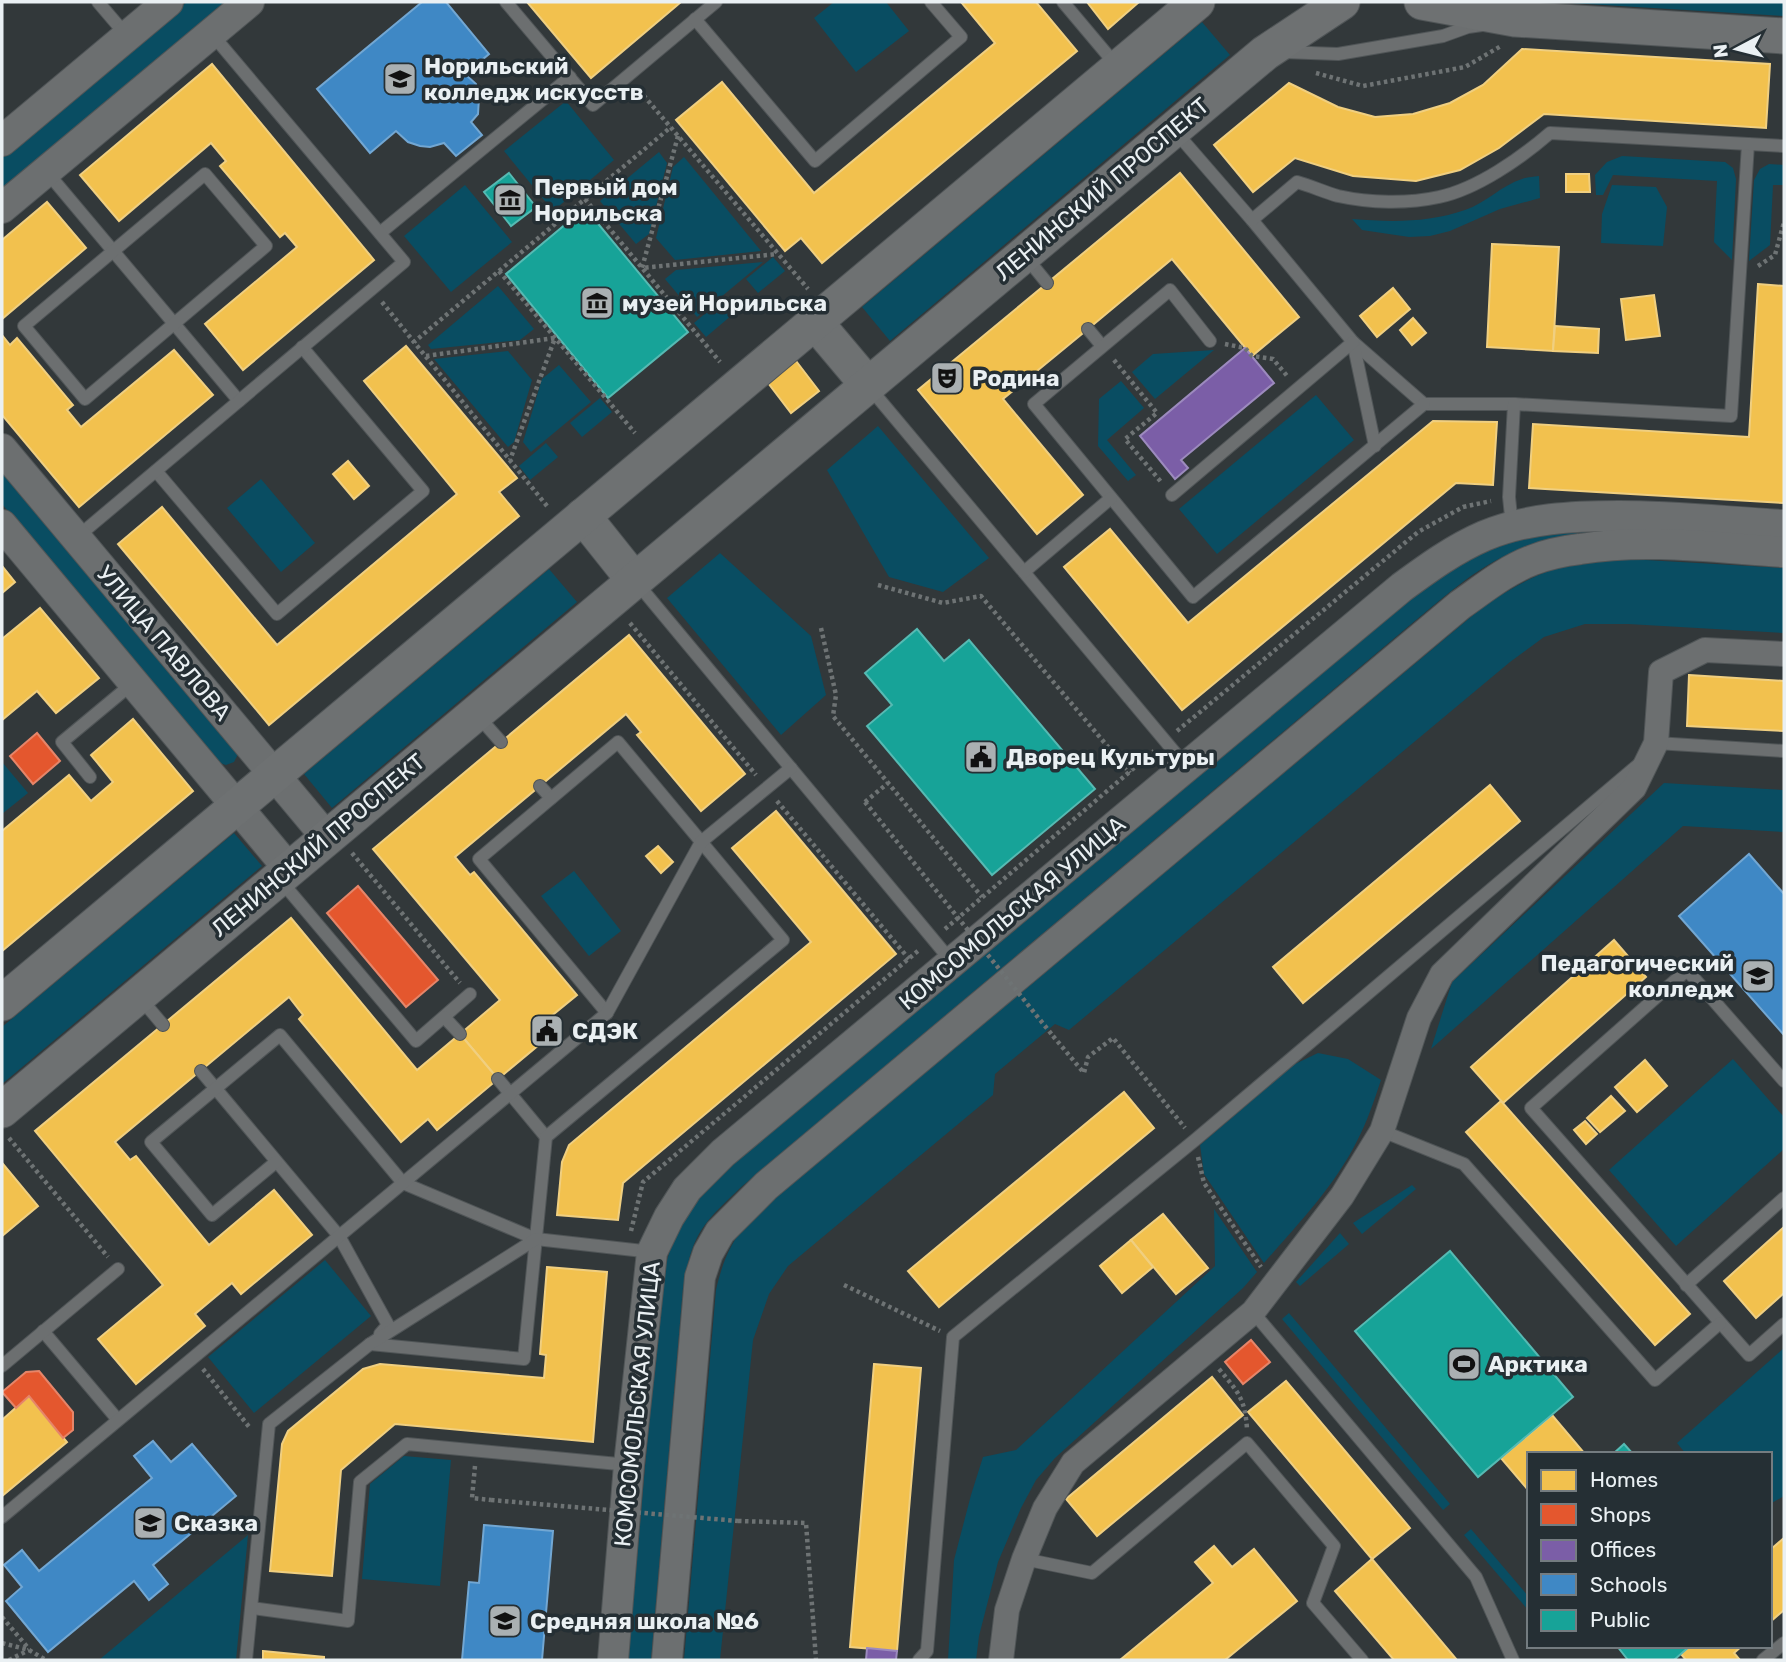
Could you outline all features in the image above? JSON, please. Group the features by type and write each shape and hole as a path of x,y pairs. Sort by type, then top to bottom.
{"main road":[{"path":"2,1003 583,516 811,306 1118,68 1197,2"},
{"name":"ЛЕНИНСКИЙ ПРОСПЕКТ","path":"5,1123 138,996 284,874 338,844 476,713 634,580 1265,53 1342,2"},
{"path":"1422,2 1514,31 1784,36"},
{"path":"811,306 868,385"},
{"path":"583,516 634,580"}],"street":[{"path":"2,141 168,2"},
{"path":"2,208 249,2"},
{"name":"УЛИЦА ПАВЛОВА","path":"2,449 275,775 338,844"},
{"name":"КОМСОМОЛЬСКАЯ УЛИЦА","path":"613,1660 629,1465 652,1252 669,1217 687,1189 723,1153 1402,587 1444,557 1512,526 1581,516 1655,516 1784,526"},
{"path":"2,525 237,806 284,874"},
{"path":"667,1660 700,1277 720,1232 766,1186 1460,605 1494,580 1532,560 1560,552 1621,544 1784,552"},
{"path":"1001,1660 1007,1609 1024,1559 1045,1508 1073,1463 1253,1312 1342,1196 1382,1131 1419,1018 1442,974 1634,789 1653,749 1661,672 1705,650 1784,654"}],"lane":[{"path":"98,2 127,36"},
{"path":"506,2 593,105 716,2"},
{"path":"695,19 815,161 961,37 931,2"},
{"path":"1063,2 1118,68"},
{"path":"1265,53 1338,54 1443,36 1468,27 1514,31"},
{"path":"76,538 404,262 211,33"},
{"path":"380,233 570,77"},
{"path":"1173,130 1353,342 1424,404"},
{"path":"1252,220 1297,182 1339,196 1392,203 1440,197 1469,186 1524,155 1550,133 1784,146"},
{"path":"1210,341 1170,290 1034,404 1193,597 1424,404 1514,404 1731,416 1748,144"},
{"path":"46,171 239,401"},
{"path":"205,174 267,246 85,399 24,326 113,251 205,174"},
{"path":"1024,254 1047,283"},
{"path":"1088,329 1102,346"},
{"path":"1172,495 1353,342"},
{"path":"1353,342 1375,446"},
{"path":"156,471 277,614 424,491 302,347"},
{"path":"868,385 1188,768"},
{"path":"1512,526 1509,497 1514,404"},
{"path":"1024,572 1111,498"},
{"path":"634,580 952,962"},
{"path":"90,777 62,742 133,683"},
{"path":"476,713 501,742"},
{"path":"370,1344 524,1359 546,1137 783,940 618,742 479,859 607,1013"},
{"path":"919,1660 927,1651 953,1338 1195,1140 1653,749 1784,751"},
{"path":"2,1517 607,1013 701,842 790,768"},
{"path":"540,786 551,798"},
{"path":"284,874 415,1041 470,994"},
{"path":"1784,1081 1687,970 1531,1108 1749,1355 1784,1324"},
{"path":"138,996 163,1025"},
{"path":"444,1017 460,1034"},
{"path":"276,1162 212,1215 151,1142 280,1035 402,1183 536,1239 652,1252"},
{"path":"201,1071 339,1237 388,1325 370,1344"},
{"path":"498,1079 546,1137"},
{"path":"1382,1131 1464,1164 1655,1380 1720,1322"},
{"path":"1686,1285 1784,1198"},
{"path":"246,1660 269,1424 370,1344 536,1239"},
{"path":"2,1366 118,1269"},
{"path":"1253,1312 1476,1577 1513,1660"},
{"path":"43,1331 118,1420"},
{"path":"1024,1559 1092,1573 1247,1443 1334,1546 1313,1602 1362,1660"},
{"path":"252,1608 348,1621 360,1482 407,1444 629,1465"},
{"path":"1763,1660 1784,1643"}],"path":[{"path":"1307,70 1363,86 1465,67 1500,46 1514,31"},
{"path":"627,76 778,254 811,306"},
{"path":"414,342 670,127"},
{"path":"642,268 678,136"},
{"path":"585,199 720,362"},
{"path":"1740,277 1776,256 1784,222"},
{"path":"642,268 778,254"},
{"path":"499,271 635,433"},
{"path":"372,289 547,506"},
{"path":"425,356 555,338"},
{"path":"510,460 555,338"},
{"path":"1245,348 1252,356 1273,359 1297,389"},
{"path":"1127,377 1157,413 1125,439 1172,495"},
{"path":"878,585 943,603 981,596 1129,773"},
{"path":"821,628 835,695 833,716 982,897"},
{"path":"888,783 865,802 1084,1073 1088,1057 1113,1038 1195,1140"},
{"path":"338,844 470,994"},
{"path":"5,1123 118,1269"},
{"path":"1204,1183 1261,1268"},
{"path":"844,1285 953,1338"},
{"path":"1205,1352 1241,1396 1247,1428"},
{"path":"193,1357 253,1432 269,1424"},
{"path":"476,1451 472,1498 738,1521 806,1523 816,1660"},
{"path":"2,1617 29,1650"},
{"path":"2,1643 29,1650 46,1660"},
{"path":"9,1660 29,1650"}],"shaded area":[{"path":"187,2 230,2 2,193 2,157"},
{"path":"834,2 886,2 909,31 856,72 814,18"},
{"path":"1555,2 1784,2 1784,16"},
{"path":"1202,22 1230,55 890,341 862,307"},
{"path":"566,101 614,160 553,211 504,151"},
{"path":"659,152 667,163 649,234 636,244 600,201"},
{"path":"1622,156 1725,162 1733,168 1736,179 1732,260 1714,242 1717,181 1613,175 1603,195 1596,195 1595,175 1607,162"},
{"path":"684,157 761,251 675,260 656,238 673,167"},
{"path":"1769,164 1784,165 1784,185 1773,185 1770,245 1749,261 1754,180 1760,169"},
{"path":"1539,176 1540,198 1500,209 1450,231 1430,236 1409,237 1362,230 1352,219 1409,220 1451,214 1473,207 1515,182"},
{"path":"465,185 512,242 451,292 404,236"},
{"path":"1612,185 1656,187 1667,207 1663,246 1601,243 1602,214"},
{"path":"773,257 785,271 758,293 746,279"},
{"path":"763,262 697,317 665,279 676,270"},
{"path":"498,286 534,329 520,340 431,349 428,345"},
{"path":"720,301 732,315 706,337 694,323"},
{"path":"1214,350 1155,399 1132,372 1153,354"},
{"path":"508,351 532,380 514,442 508,447 434,359"},
{"path":"559,365 591,402 531,452 523,442 542,379"},
{"path":"1121,381 1144,408 1107,440 1136,475 1128,481 1098,446 1099,399"},
{"path":"1316,395 1354,440 1217,554 1179,509"},
{"path":"600,398 612,412 582,437 570,423"},
{"path":"878,426 989,558 943,592 889,577 827,470"},
{"path":"546,443 558,457 530,480 519,466"},
{"path":"2,467 238,754 234,762 226,765 217,762 2,504"},
{"path":"261,479 315,543 281,572 227,508"},
{"path":"1583,531 1624,531 1528,547 1511,553 1466,580 740,1188 710,1218 695,1243 683,1288 651,1660 628,1660 661,1285 674,1238 699,1195 723,1172 1396,609 1456,568 1488,550 1530,536"},
{"path":"720,553 811,636 826,695 781,735 667,598"},
{"path":"1628,559 1784,568 1784,633 1585,624 1544,637 1510,662 1069,1030 1055,1024 995,1074 993,1095 788,1266 769,1294 753,1340 720,1660 684,1660 716,1290 728,1253 749,1220 1484,606 1521,583 1560,567 1594,560"},
{"path":"549,569 577,602 332,808 304,774"},
{"path":"2,762 28,793 2,814"},
{"path":"1664,783 1784,790 1784,832 1683,826 1431,1049 1452,982"},
{"path":"234,833 262,866 2,1084 2,1027"},
{"path":"574,871 621,931 589,956 541,896"},
{"path":"1318,1053 1348,1059 1381,1080 1361,1134 1348,1158 1314,1205 1264,1263 1204,1174 1200,1145 1293,1065"},
{"path":"1733,1059 1784,1117 1784,1149 1676,1246 1609,1170"},
{"path":"1412,1185 1416,1189 1362,1234 1353,1223"},
{"path":"1214,1209 1257,1272 1243,1288 1055,1458 1036,1480 998,1562 979,1636 976,1660 948,1660 954,1560 983,1457 1016,1450 1215,1266"},
{"path":"1340,1233 1349,1244 1300,1286 1296,1282"},
{"path":"325,1260 371,1316 254,1413 208,1357"},
{"path":"1289,1313 1450,1504 1443,1510 1282,1319"},
{"path":"1784,1348 1784,1496 1772,1503 1772,1452 1684,1452 1677,1443"},
{"path":"404,1456 451,1460 440,1586 362,1579 370,1484"},
{"path":"1471,1529 1527,1595 1527,1609 1464,1535"},
{"path":"248,1535 236,1660 99,1660 236,1545"}],"building: Homes":[{"path":"527,2 681,2 591,78"},
{"path":"961,2 1036,2 1077,51 822,263 801,238 785,251 676,120 722,82 814,193 995,43"},
{"path":"1087,2 1139,2 1108,29"},
{"path":"1522,49 1770,64 1766,128 1544,114 1499,148 1460,170 1416,181 1353,176 1295,158 1253,192 1214,145 1289,83 1338,107 1375,117 1413,114 1450,103 1483,85"},
{"path":"212,64 374,260 243,370 205,324 297,247 285,233 280,237 220,166 226,161 211,143 119,221 80,175"},
{"path":"1180,173 1299,317 1252,356 1172,259 1003,399 1083,495 1037,534 918,390"},
{"path":"1566,174 1589,174 1590,192 1566,192"},
{"path":"47,202 86,248 2,319 2,240"},
{"path":"1492,244 1559,247 1553,351 1487,347"},
{"path":"1758,284 1784,286 1784,503 1529,488 1533,424 1749,437"},
{"path":"1393,288 1410,309 1377,337 1360,316"},
{"path":"1654,295 1660,336 1626,340 1621,299"},
{"path":"1413,318 1426,333 1412,345 1400,330"},
{"path":"1555,326 1599,329 1598,353 1553,351"},
{"path":"2,335 10,345 17,338 73,405 67,410 81,427 174,350 213,395 79,507 2,415"},
{"path":"406,346 517,478 499,492 519,516 269,725 118,544 162,507 277,645 457,494 364,381"},
{"path":"793,357 819,391 791,413 765,379"},
{"path":"1433,421 1497,422 1493,485 1456,483 1182,710 1064,567 1110,529 1188,623"},
{"path":"348,461 369,486 354,499 333,474"},
{"path":"2,566 15,582 2,593"},
{"path":"40,608 99,678 56,713 37,691 2,720 2,639"},
{"path":"629,635 745,774 701,811 637,735 641,732 626,714 455,857 470,875 474,872 577,995 549,1018 558,1029 498,1079 460,1034 500,1000 373,849"},
{"path":"1689,675 1784,681 1784,731 1687,726"},
{"path":"133,719 193,791 2,951 2,831 69,775 91,801 113,782 91,755"},
{"path":"1490,785 1520,821 1303,1003 1273,967"},
{"path":"776,811 896,954 623,1183 618,1220 557,1215 562,1162 569,1145 811,942 732,848"},
{"path":"658,846 673,862 661,873 646,856"},
{"path":"291,918 417,1070 460,1034 498,1079 437,1130 428,1119 401,1142 299,1019 303,1015 289,997 115,1142 130,1160 136,1156 209,1245 274,1190 312,1235 241,1294 232,1283 195,1314 205,1326 136,1384 98,1339 163,1285 35,1131"},
{"path":"1614,940 1646,977 1503,1103 1471,1067"},
{"path":"1645,1060 1667,1086 1637,1112 1615,1087"},
{"path":"1124,1092 1154,1128 939,1307 908,1271"},
{"path":"1611,1096 1625,1111 1600,1132 1587,1118"},
{"path":"1501,1101 1690,1314 1655,1345 1466,1132"},
{"path":"1585,1121 1597,1134 1586,1144 1574,1130"},
{"path":"2,1165 38,1206 2,1236"},
{"path":"1163,1214 1208,1268 1176,1294 1131,1240"},
{"path":"1784,1227 1784,1293 1756,1318 1724,1281"},
{"path":"1131,1240 1153,1267 1122,1293 1100,1266"},
{"path":"547,1267 607,1272 593,1442 395,1424 341,1470 332,1576 270,1571 282,1444 288,1431 363,1369 380,1364 544,1378 546,1355 540,1354"},
{"path":"874,1364 921,1368 897,1651 850,1647"},
{"path":"1212,1377 1243,1415 1097,1536 1066,1499"},
{"path":"1286,1381 1410,1528 1372,1559 1248,1412"},
{"path":"29,1396 67,1442 2,1496 2,1420"},
{"path":"1552,1415 1583,1452 1527,1452 1527,1489 1501,1458"},
{"path":"1784,1538 1784,1610 1772,1620 1772,1548"},
{"path":"1214,1546 1232,1567 1254,1549 1297,1601 1225,1660 1120,1660 1213,1583 1195,1562"},
{"path":"1372,1559 1457,1660 1394,1660 1335,1591"},
{"path":"1688,1648 1740,1648 1734,1653 1740,1660 1686,1660 1681,1654"},
{"path":"263,1651 324,1657 324,1660 263,1660"}],"building: Shops":[{"path":"37,733 60,761 33,784 10,756"},
{"path":"358,886 438,980 406,1007 327,913"},
{"path":"1251,1340 1270,1362 1243,1384 1225,1362"},
{"path":"39,1371 73,1412 73,1430 63,1438 29,1396 16,1408 2,1392 26,1372"}],"building: Offices":[{"path":"1245,348 1274,383 1181,460 1188,468 1175,479 1140,436"},
{"path":"867,1648 897,1651 896,1660 866,1660"}],"building: Schools":[{"name":"Норильский колледж искусств","path":"422,2 446,2 489,54 465,74 476,84 478,114 471,122 482,135 456,156 444,143 430,147 420,146 408,142 396,131 370,153 317,89"},
{"name":"Педагогический колледж","path":"1749,854 1784,894 1784,1035 1679,916"},
{"name":"Сказка","path":"153,1441 171,1462 192,1444 236,1496 153,1565 168,1584 149,1600 134,1581 48,1652 6,1601 22,1587 4,1565 22,1550 39,1571 152,1478 134,1456"},
{"name":"Средняя школа №6","path":"484,1525 553,1531 542,1660 462,1660 469,1582 479,1583"}],"building: Public":[{"name":"Первый дом Норильска","path":"509,173 536,207 511,226 484,192"},
{"name":"музей Норильска","path":"585,208 688,332 608,398 506,274"},
{"name":"Дворец Культуры","path":"917,629 944,661 969,640 1095,789 992,875 867,726 892,705 865,673"},
{"name":"Арктика","path":"1450,1251 1573,1397 1478,1477 1355,1331"},
{"path":"1624,1444 1631,1452 1615,1452"},
{"path":"1619,1648 1688,1648 1674,1660 1628,1660"}],"place":[{"name":"Норильский колледж искусств","path":"400,79"},
{"name":"Первый дом Норильска","path":"510,200"},
{"name":"музей Норильска","path":"597,303"},
{"name":"Родина","path":"947,378"},
{"name":"Дворец Культуры","path":"981,757"},
{"name":"Педагогический колледж","path":"1758,976"},
{"name":"СДЭК","path":"547,1031"},
{"name":"Арктика","path":"1464,1364"},
{"name":"Сказка","path":"150,1523"},
{"name":"Средняя школа №6","path":"505,1621"}]}
